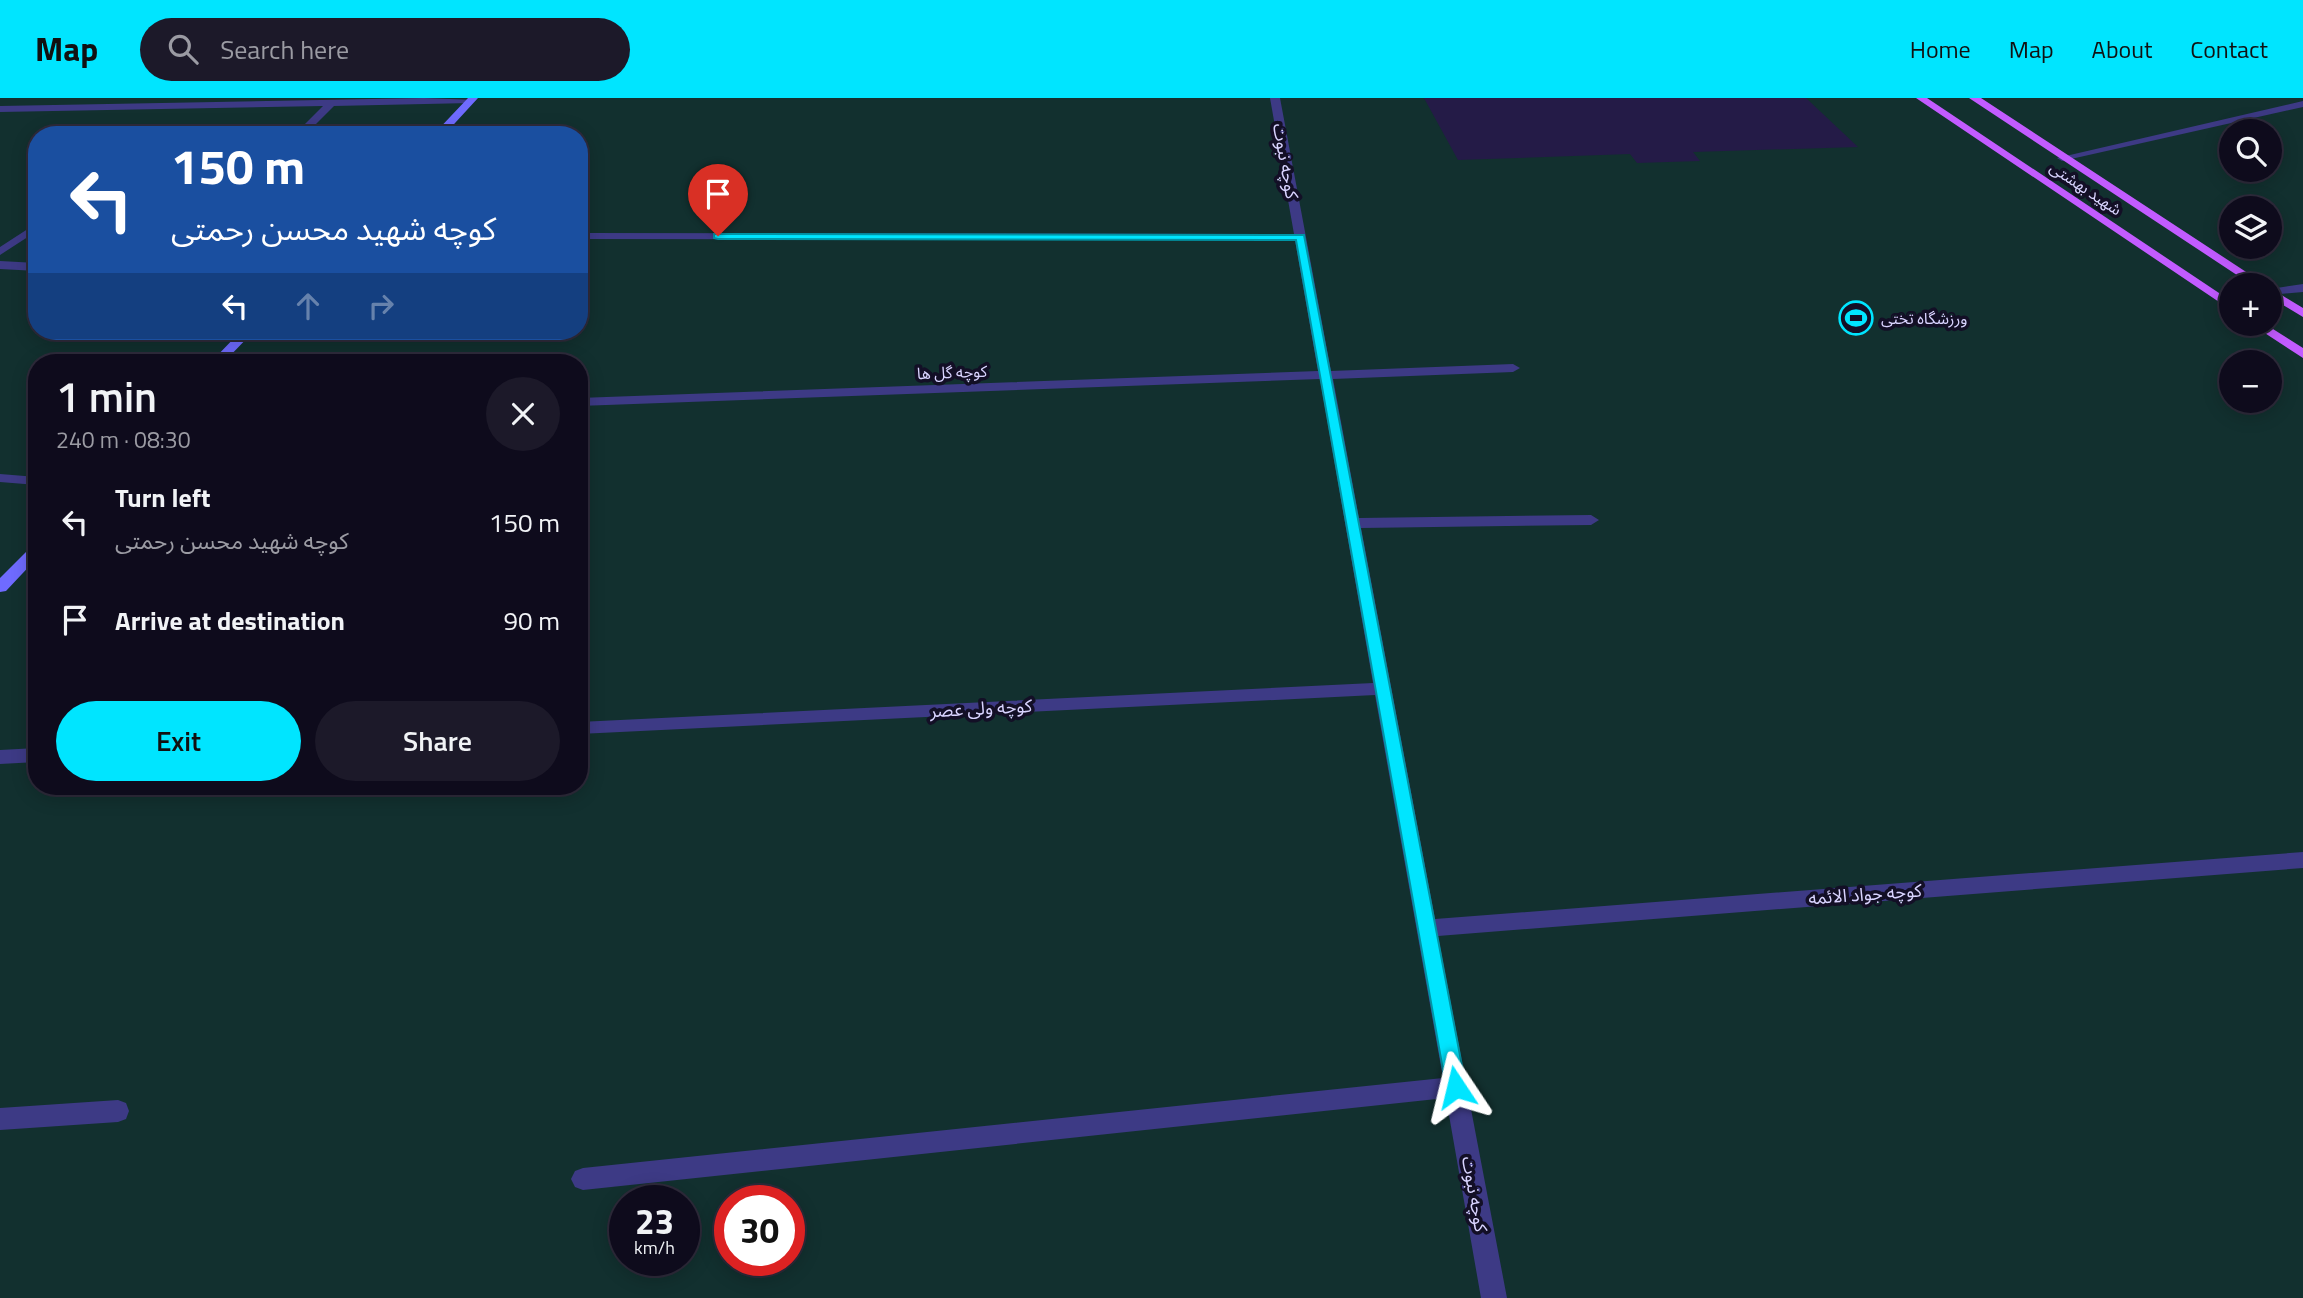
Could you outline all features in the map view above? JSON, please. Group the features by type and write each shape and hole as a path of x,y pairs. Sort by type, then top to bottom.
{"main road":[{"name":"شهید بهشتی","path":"1921,98 2219,298"},
{"name":"شهید بهشتی","path":"1974,98 2241,273"},
{"name":"شهید بهشتی","path":"2282,300 2303,313"},
{"path":"2275,336 2303,354"}],"street":[{"path":"178,105 189,98"},
{"name":"کوچه نبوت","path":"1275,98 1494,1298"},
{"path":"0,109 472,99"},
{"path":"446,126 472,99"},
{"path":"308,126 331,103"},
{"path":"2062,158 2303,104"},
{"path":"0,252 28,232"},
{"path":"588,236 1300,237"},
{"path":"0,265 28,267"},
{"path":"2282,289 2303,288"},
{"path":"226,354 239,340"},
{"name":"کوچه گل ها","path":"588,402 1513,369"},
{"path":"0,478 28,480"},
{"path":"1353,523 1591,520"},
{"path":"0,587 28,558"},
{"name":"کوچه ولی عصر","path":"588,728 1382,689"},
{"path":"0,757 28,755"},
{"name":"کوچه جواد الائمه","path":"1427,928 2303,860"},
{"path":"583,1179 1456,1087"},
{"path":"0,1119 118,1111"}],"green space":[{"path":"0,98 2303,98 2303,1298 0,1298"}],"building":[{"path":"1424,98 1806,98 1858,147 1693,152 1700,161 1637,163 1630,154 1458,160"}],"place":[{"name":"ورزشگاه تختی","path":"1856,318"}],"route":[{"path":"718,236 1300,237 1456,1087"}]}
